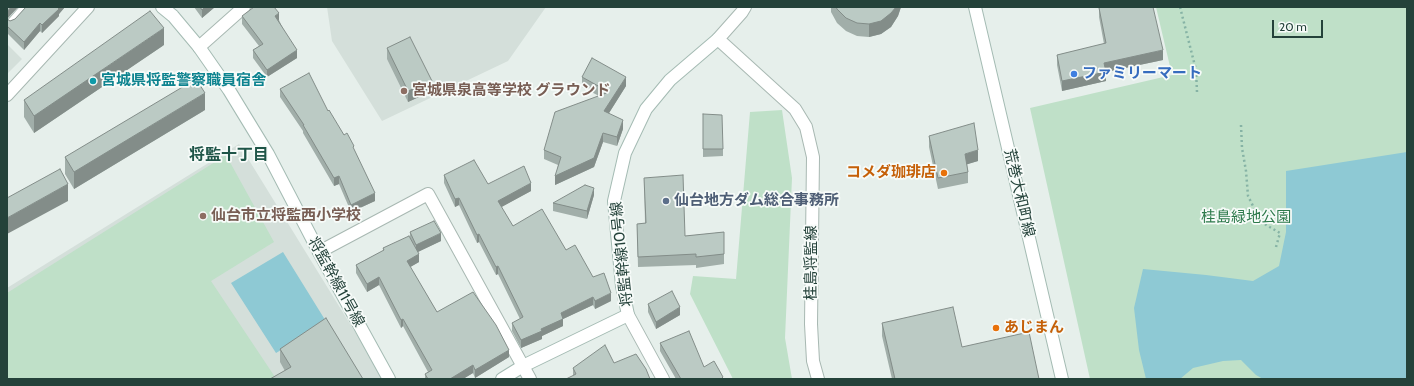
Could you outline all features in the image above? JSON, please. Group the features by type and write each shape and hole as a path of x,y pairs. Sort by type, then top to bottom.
{"street":[{"path":"7,95 88,7"},
{"name":"将監幹線11号線","path":"162,7 173,16 199,47 268,154 319,252 389,379"},
{"path":"199,47 244,7"},
{"name":"将監幹線10号線","path":"502,379 523,366 628,315 622,286 614,201 625,153 646,109 670,80 718,39 745,7"},
{"name":"荒巻大和町線","path":"976,7 1062,379"},
{"name":"桂島将監線","path":"718,39 796,109 806,128 813,157 811,324 813,361 818,379"},
{"path":"319,252 428,194 530,379"},
{"path":"628,315 663,379"}],"lane":[{"path":"11,23 25,7"}],"path":[{"path":"1180,7 1196,70 1197,92"},
{"path":"1241,126 1248,196 1261,222 1280,233 1276,247"}],"shaded area":[{"name":"宮城県泉高等学校 グラウンド","path":"327,7 546,7 508,61 382,121 332,41"},
{"path":"7,44 22,59 7,74"},
{"name":"仙台市立将監西小学校","path":"239,144 384,379 7,379 7,288"}],"green space":[{"name":"桂島緑地公園","path":"1156,7 1407,7 1407,379 1090,379 1030,108 1172,75"},
{"path":"782,110 792,178 785,338 792,379 733,379 690,294 693,276 736,279 750,112"},
{"name":"仙台市立将監西小学校","path":"226,155 274,242 211,281 275,377 272,379 7,379 7,293"}],"water":[{"path":"1407,152 1407,379 1263,379 1256,375 1241,360 1223,361 1193,368 1180,379 1146,379 1139,350 1134,308 1143,269 1253,281 1279,266 1286,232 1286,171"},
{"path":"283,252 327,323 276,353 231,283"}],"building":[{"path":"26,7 57,7 59,9 42,25 40,23 24,42 7,26 7,19 10,21 15,19"},
{"path":"254,7 274,7 279,13 275,16 297,50 267,70 253,50 263,44 242,16"},
{"path":"836,7 896,7 881,21 869,24 857,23 846,18"},
{"path":"1153,7 1163,50 1104,63 1106,72 1062,81 1057,55 1106,43 1099,8"},
{"path":"150,11 164,28 34,116 24,100"},
{"path":"410,37 432,81 408,91 387,48"},
{"path":"592,58 626,77 604,111 623,120 617,137 603,133 594,158 555,176 561,157 544,150 555,112 609,92 582,77"},
{"path":"309,73 328,111 329,110 344,135 347,133 375,193 351,205 339,176 334,178 304,125 280,89"},
{"path":"196,79 205,93 74,172 65,157"},
{"path":"703,114 722,115 723,149 703,149"},
{"path":"974,123 978,150 965,154 968,172 938,178 929,136"},
{"path":"474,160 488,184 524,166 531,183 498,201 513,226 542,209 566,250 575,245 593,277 604,273 611,293 595,301 593,297 561,313 563,319 541,329 542,331 521,340 512,323 523,317 498,266 496,267 479,234 477,235 459,198 455,199 444,175"},
{"path":"60,169 68,184 7,218 7,198"},
{"path":"683,175 685,236 724,232 724,254 696,257 696,254 638,257 637,224 646,223 644,178"},
{"path":"585,185 594,188 587,211 553,203"},
{"path":"434,221 441,233 416,245 410,232"},
{"path":"409,236 419,254 407,261 437,312 473,292 496,325 509,350 475,370 473,365 450,379 428,379 425,374 432,370 403,319 401,320 379,277 367,284 356,265 384,250 383,248"},
{"path":"672,291 680,307 656,322 648,304"},
{"path":"953,307 962,347 1029,332 1039,379 895,379 882,323"},
{"path":"326,318 363,379 270,379 291,367 280,349"},
{"path":"689,331 704,367 714,361 723,377 721,379 681,379 660,343"},
{"path":"605,345 614,363 636,354 646,369 650,379 566,379 576,374 573,368"}],"place":[{"name":"ファミリーマート","path":"1074,74"},
{"name":"宮城県将監警察職員宿舎","path":"93,81"},
{"name":"宮城県泉高等学校 グラウンド","path":"404,91"},
{"name":"コメダ珈琲店","path":"944,173"},
{"name":"仙台地方ダム総合事務所","path":"666,201"},
{"name":"仙台市立将監西小学校","path":"203,216"},
{"name":"あじまん","path":"996,328"}],"district":[{"name":"将監十丁目","path":"229,155"}]}
